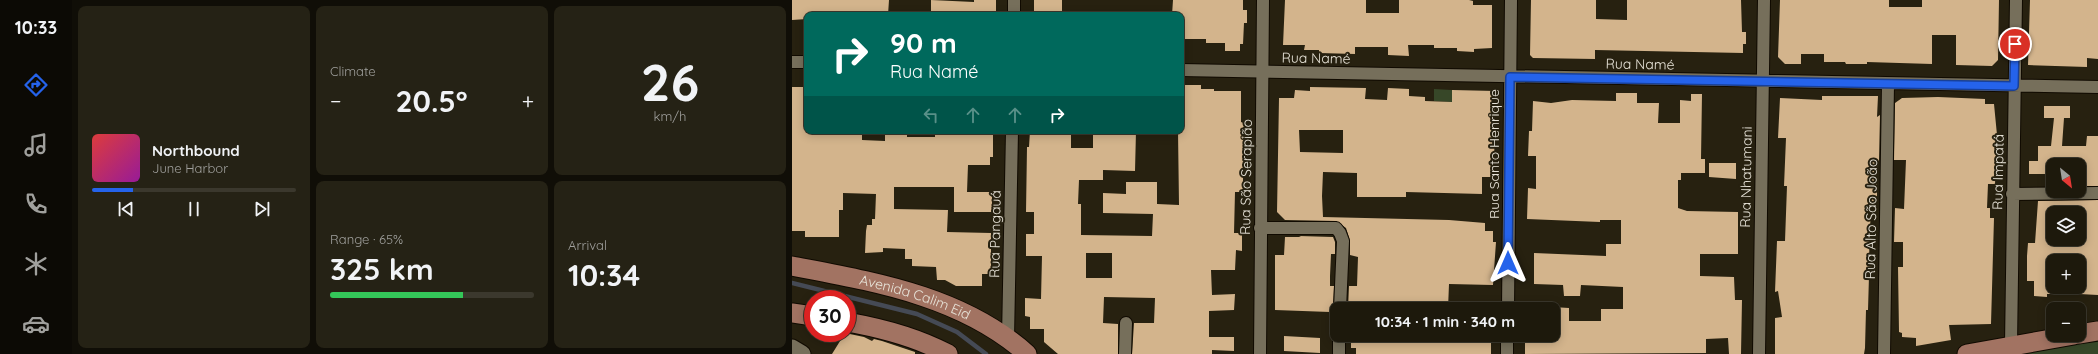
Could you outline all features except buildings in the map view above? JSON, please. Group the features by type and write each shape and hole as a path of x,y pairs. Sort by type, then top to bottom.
{"main road":[{"name":"Avenida Calim Eid","path":"792,266 889,286 928,297 967,315 1008,338 1027,354"},
{"path":"792,313 804,315"},
{"path":"856,324 909,338 948,354"},
{"path":"2086,333 2098,331"},
{"path":"1967,354 2046,339"}],"street":[{"path":"1014,0 1014,12"},
{"name":"Rua São Serapião","path":"1260,354 1263,0"},
{"name":"Rua Santo Henrique","path":"1508,302 1512,0"},
{"name":"Rua Nhatumani","path":"1759,354 1764,0"},
{"name":"Rua Impatá","path":"2011,345 2016,0"},
{"path":"792,62 804,62"},
{"name":"Rua Namé","path":"1184,70 1763,82 2098,87"},
{"name":"Rua Alto São João","path":"1884,354 1888,84"},
{"name":"Rua Pangauá","path":"1008,338 1012,134"},
{"path":"2012,194 2098,193"},
{"path":"1260,228 1336,228 1343,241 1340,302"},
{"path":"1125,354 1126,323"},
{"path":"1339,342 1339,354"},
{"path":"1507,342 1507,354"},
{"path":"792,348 802,354"}],"green space":[{"path":"1434,89 1452,90 1452,102 1434,101"},
{"path":"2098,337 2098,354 2008,354 2072,342 2086,342 2086,339"}],"waterway":[{"path":"792,283 917,314 957,332 986,354"}],"route":[{"path":"1508,263 1510,77 2014,86 2015,44"}]}
